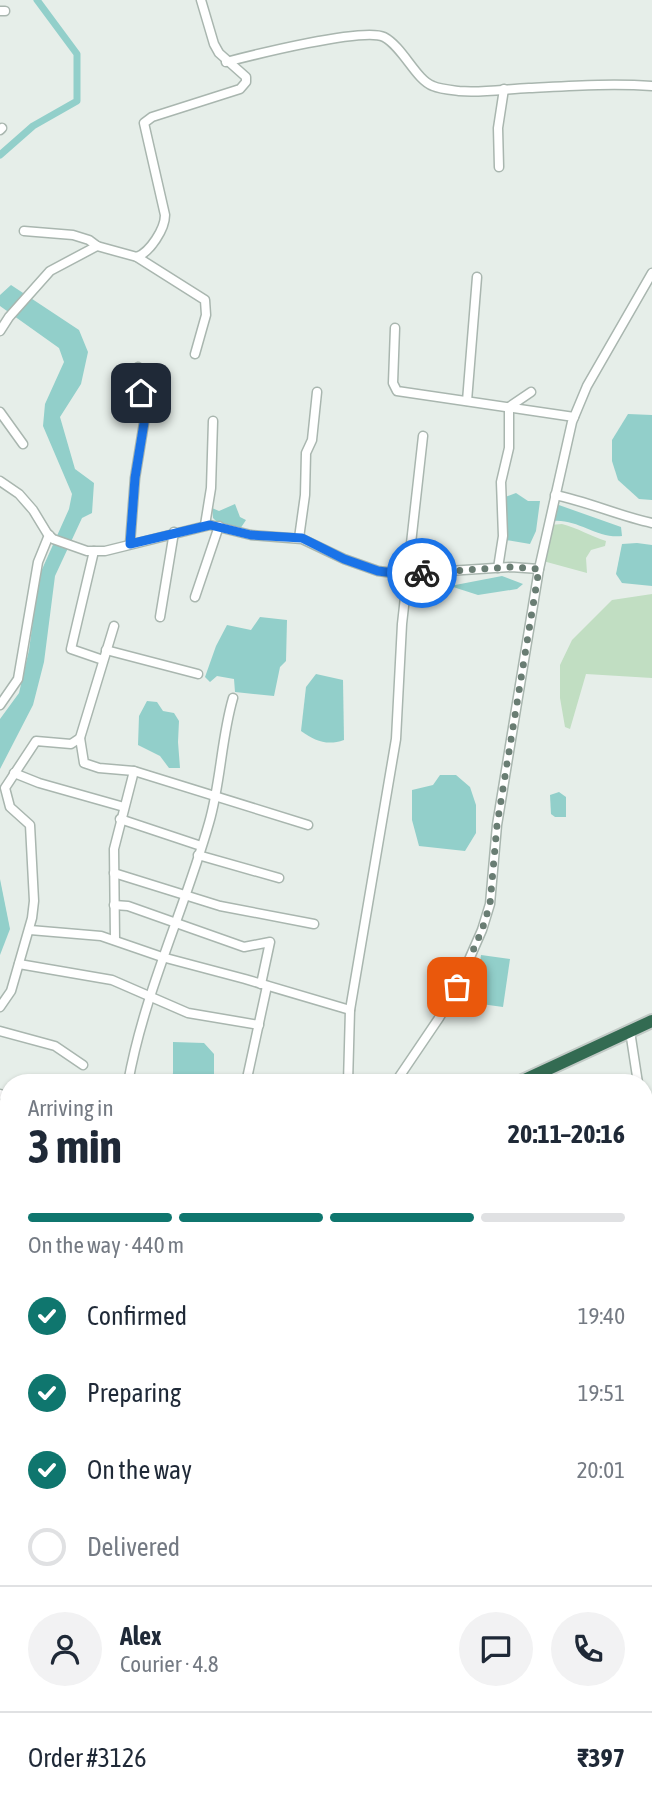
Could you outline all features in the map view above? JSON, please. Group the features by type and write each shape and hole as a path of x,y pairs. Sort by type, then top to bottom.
{"highway":[{"path":"537,1074 652,1021"}],"street":[{"path":"137,257 148,250 165,221 144,123 152,117 245,86 246,77 226,62 214,44 201,0"},
{"path":"226,62 295,45 373,34 387,39 430,86 459,91 652,86"},
{"path":"499,167 498,128 504,89"},
{"path":"24,231 73,235 89,240 97,246 137,257 205,300 206,315 195,354"},
{"path":"0,331 38,282 50,271 97,246"},
{"path":"401,1074 457,987 482,930 490,904 497,825 539,569 574,417 587,386 652,273"},
{"path":"467,401 477,277"},
{"path":"395,328 393,383 397,391 574,417"},
{"path":"130,544 135,478 144,423 138,368"},
{"path":"509,407 531,392"},
{"path":"299,538 306,453 312,440 317,393"},
{"path":"498,568 503,537 501,482 509,448 509,407"},
{"path":"0,412 23,444"},
{"path":"205,525 211,488 213,421"},
{"path":"348,1074 350,1010 396,739 402,624 423,436"},
{"path":"0,481 19,494 51,537 91,551 105,551 205,525 251,535 299,538 378,571 408,574 498,568 539,569"},
{"path":"555,495 590,502 617,514 652,523"},
{"path":"195,597 219,526"},
{"path":"160,617 174,532"},
{"path":"0,705 18,679 38,562 51,537"},
{"path":"91,551 71,649 103,660"},
{"path":"114,626 80,738 84,763 99,768 134,771 308,825"},
{"path":"106,650 198,674"},
{"path":"130,1074 162,957 185,896 216,797 224,730 233,698"},
{"path":"0,1007 12,991 30,930 34,901 29,822 8,804 5,788 36,741 71,744 80,738"},
{"path":"115,940 114,849 134,771"},
{"path":"14,773 39,783 124,807"},
{"path":"120,819 201,846"},
{"path":"198,855 279,878"},
{"path":"114,873 233,909 314,924"},
{"path":"114,905 128,906 244,947 270,942 259,1025 248,1074"},
{"path":"30,930 101,936 162,957 350,1010"},
{"path":"19,964 112,979 188,1013 259,1025"},
{"path":"0,1031 55,1046 83,1065"},
{"path":"630,1031 637,1074"}],"green space":[{"path":"562,524 606,541 605,546 591,550 586,558 587,573 543,561 550,525"},
{"path":"652,594 652,678 586,674 570,729 565,727 560,698 560,665 572,640 612,600"}],"water":[{"path":"11,285 79,330 88,352 81,384 60,417 75,469 94,483 92,513 82,518 55,576 44,662 33,705 0,769 0,719 19,693 29,650 39,576 69,509 72,494 43,426 45,404 64,362 59,348 0,306 0,295"},
{"path":"628,414 652,415 652,500 639,499 618,480 612,461 612,440"},
{"path":"516,493 528,501 540,501 536,531 530,544 506,540 505,497"},
{"path":"235,504 240,517 246,520 240,529 217,522 213,518 212,508 219,511"},
{"path":"556,504 621,527 622,536 604,534 570,522 552,521"},
{"path":"622,544 652,545 652,586 622,583 616,574"},
{"path":"502,576 523,584 517,589 478,595 450,586"},
{"path":"260,617 287,620 286,661 280,667 274,696 235,692 234,679 217,676 210,682 205,677 227,625 251,630"},
{"path":"316,674 343,680 344,740 321,742 301,731 306,687"},
{"path":"147,701 157,702 163,711 174,713 179,721 180,768 169,768 160,756 138,745 139,716"},
{"path":"440,775 456,775 470,787 476,805 476,833 465,851 419,846 412,820 412,790 433,785"},
{"path":"559,792 566,797 566,817 555,817 551,814 550,795"},
{"path":"0,879 10,929 0,955"},
{"path":"481,955 510,959 503,1007 474,1003"},
{"path":"173,1042 204,1043 214,1054 214,1074 173,1073"}],"waterway":[{"path":"0,155 33,126 77,101 77,54 37,0"}],"way so far":[{"path":"422,573 511,567 539,569 497,825 490,904 482,930 457,987"}],"route":[{"path":"141,393 144,423 135,478 130,544 196,526 210,525 251,535 302,538 344,559 378,571 422,573"}]}
